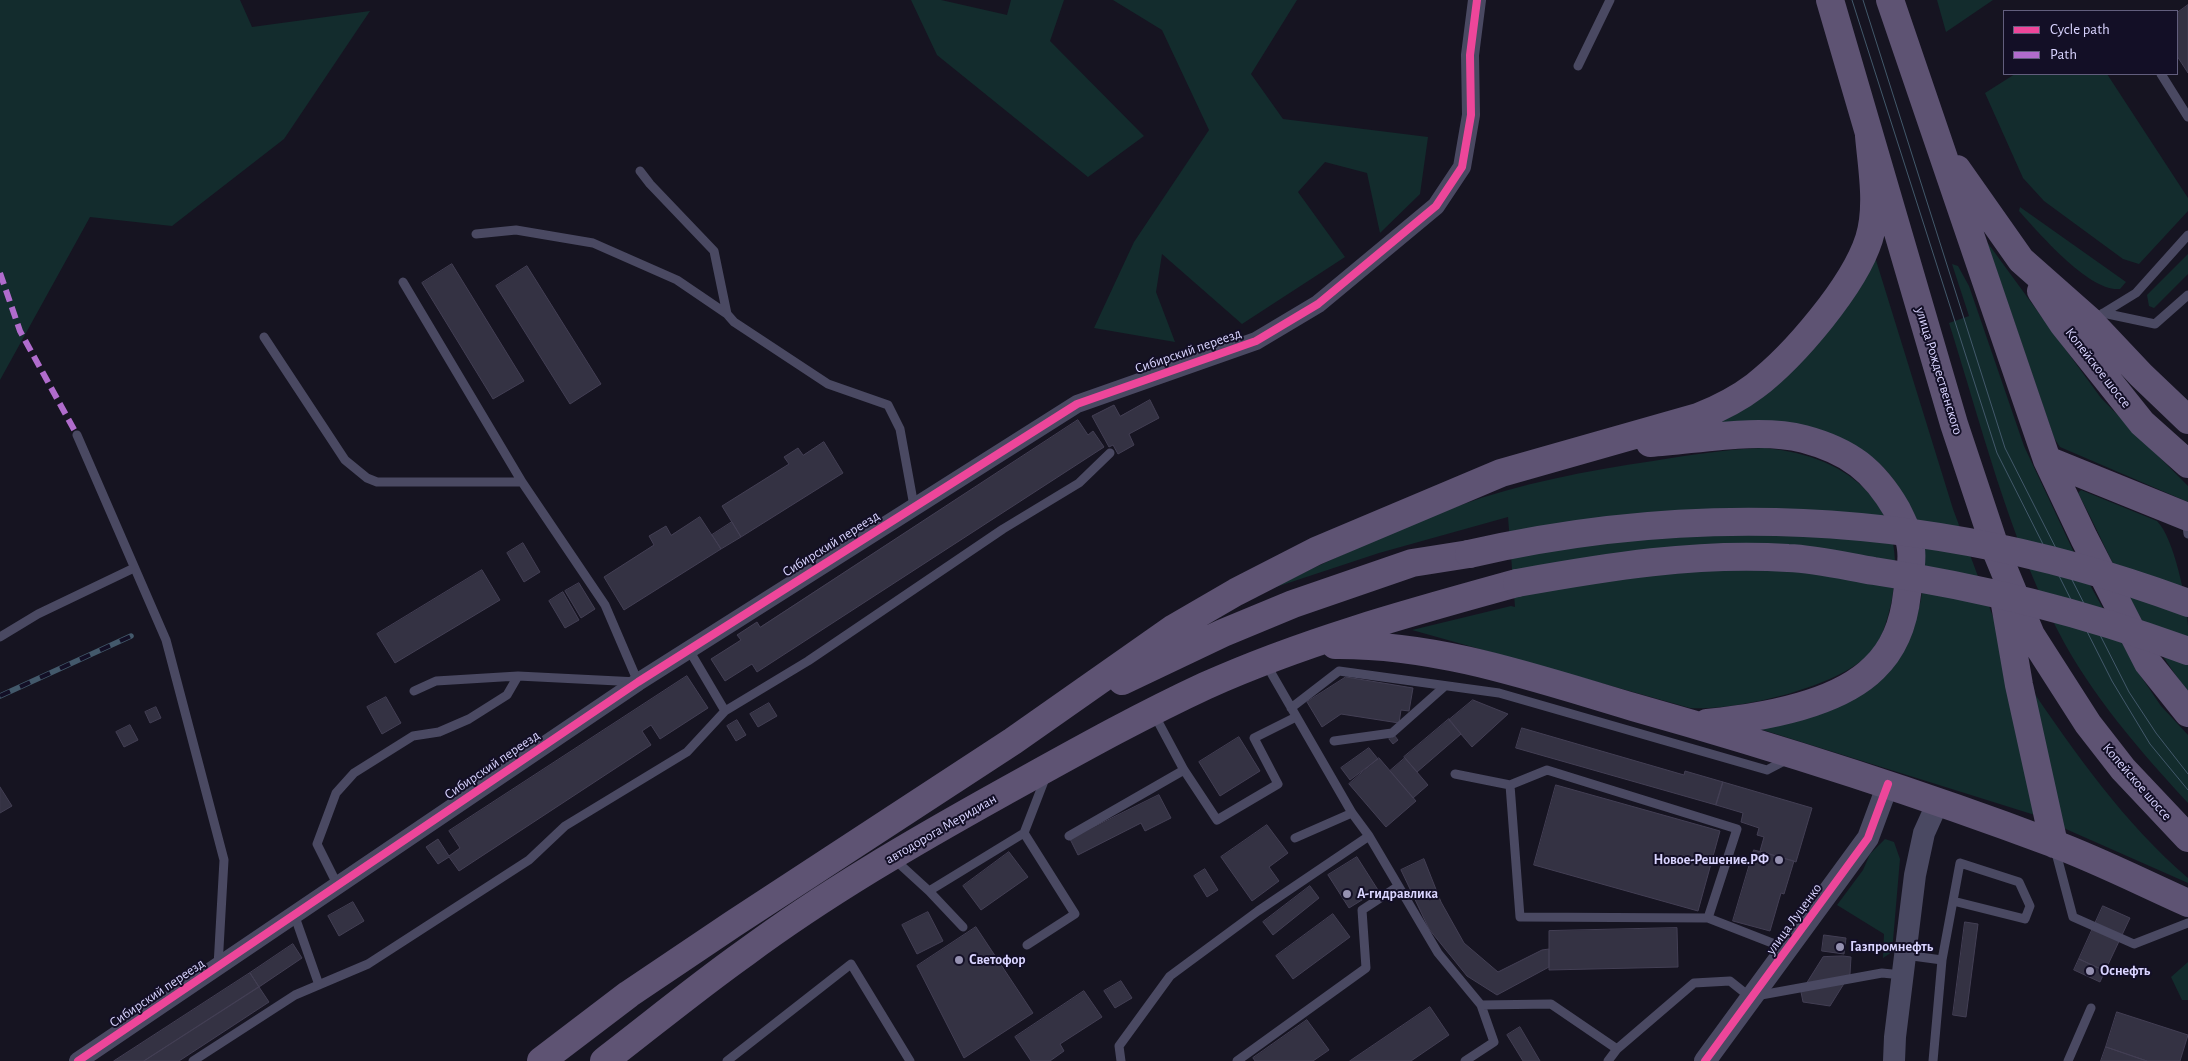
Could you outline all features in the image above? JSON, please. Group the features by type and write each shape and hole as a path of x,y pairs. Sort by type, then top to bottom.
{"main road":[{"name":"улица Рождественского","path":"1830,0 1954,424 1996,553 2030,635 2088,724"},
{"path":"1890,0 2047,460 2084,538 2148,663 2188,713"},
{"path":"541,1061 629,994 1013,741 1174,628 1293,562 1460,489 1501,473 1675,425 1717,409 1756,385 1805,336 1840,292 1869,238 1875,194 1870,136"},
{"name":"Копейское шоссе","path":"1937,141 2021,260 2063,324 2142,423 2188,464"},
{"name":"Копейское шоссе","path":"2021,260 2096,317 2141,375 2188,420"},
{"path":"1597,446 1692,441 1769,434 1803,439 1846,455 1868,470 1883,488 1904,523 1911,549 1906,608 1890,650 1873,669 1854,684 1813,701 1774,712 1696,724"},
{"path":"2047,460 2187,522"},
{"path":"1013,741 1133,675 1223,633 1293,604 1412,563 1469,554 1524,542 1628,527 1698,522 1806,522 1914,532 2021,553 2143,586 2188,603"},
{"path":"1996,553 2019,685 2054,844"},
{"name":"автодорога Меридиан","path":"604,1061 746,952 892,857 1050,766 1206,686 1265,662 1306,646 1405,614 1517,583 1640,563 1721,558 1788,558 1992,592 2077,613 2188,650"},
{"path":"1306,646 1375,645 1410,648 1503,682 1696,724 1888,784 2054,844 2188,903"},
{"name":"Копейское шоссе","path":"2088,724 2123,769 2188,838"}],"street":[{"name":"Сибирский переезд","path":"78,1061 638,682 1077,404 1256,341 1318,304 1436,206 1462,167 1471,115 1470,55 1477,0"},
{"name":"улица Луценко","path":"1705,1061 1750,997 1788,950 1868,838 1888,784"},
{"path":"1894,1061 1903,965 1915,875 1924,833 1938,802"}],"lane":[{"path":"1578,66 1610,0"},
{"path":"2162,75 2188,117"},
{"path":"640,172 714,251 727,314"},
{"path":"476,234 516,230 593,243 678,280 727,314 734,322 828,384 888,405 900,429 914,506"},
{"path":"2096,317 2136,293 2188,235"},
{"path":"403,282 522,482 605,605 638,682 518,676 436,681 414,691"},
{"path":"2096,317 2155,324 2188,295"},
{"path":"264,337 345,460 368,478 377,482 522,482"},
{"path":"77,436 166,640 224,860 218,966"},
{"path":"194,1061 295,995 368,964 529,860 564,826 687,752 726,712 808,661 1004,528 1079,483 1110,453"},
{"path":"0,637 38,614 134,568"},
{"path":"688,650 708,679 726,712"},
{"path":"1265,662 1352,813 1369,836 1397,887 1438,953 1481,1005 1494,1042 1464,1061"},
{"path":"1290,708 1339,671 1445,686 1503,682 1767,770 1797,754"},
{"path":"337,884 317,844 336,793 341,786 354,773 414,736 439,732 476,714 507,695 518,676"},
{"path":"1334,741 1392,733 1445,686"},
{"path":"1154,712 1184,770 1217,820 1278,784 1254,738 1296,717"},
{"path":"929,891 1024,833 1050,766"},
{"path":"1069,836 1184,770"},
{"path":"1455,774 1510,785 1547,770 1737,829 1708,918"},
{"path":"1510,785 1520,917 1708,918 1788,950"},
{"path":"1296,838 1352,813"},
{"path":"1024,833 1075,914 1027,945"},
{"path":"1121,1061 1120,1046 1170,976 1258,911 1369,836"},
{"path":"2054,844 2073,917 2134,944 2188,922"},
{"path":"892,857 929,891 963,928"},
{"path":"1933,1061 1942,960 1960,863 2018,882 2030,906 2025,919 1953,902"},
{"path":"1238,1061 1366,968 1362,910 1397,887"},
{"path":"294,914 319,985"},
{"path":"1608,1061 1617,1049 1694,983 1730,981 1750,997 1882,973 1903,965 1942,960"},
{"path":"727,1061 851,964 910,1061"},
{"path":"1481,1005 1551,1004 1617,1049"},
{"path":"2068,1061 2091,1008"}],"green space":[{"path":"0,0 240,0 252,27 370,11 284,139 172,226 90,217 0,380"},
{"path":"911,0 941,0 1007,15 1011,0 1064,0 1050,41 1144,136 1088,177 937,55"},
{"path":"1113,0 1297,0 1251,74 1283,119 1428,137 1420,194 1380,233 1367,173 1325,162 1298,192 1345,257 1242,324 1162,254 1156,292 1175,342 1094,328 1134,242 1209,130 1162,30"},
{"path":"1937,0 1993,0 1946,32"},
{"path":"2013,75 2108,75 2188,198 2188,211 2139,264 2123,259 2044,201 2023,178 1985,93"},
{"path":"2020,207 2126,282 2120,289 2108,287 2094,281 2065,259 2039,233 2019,211"},
{"path":"1987,242 2101,398 2188,486 2188,502 2060,447 2054,438"},
{"path":"2188,254 2188,274 2154,308 2149,306 2147,295"},
{"path":"1875,257 1953,509 1999,633 2038,816 1760,729 1832,708 1854,698 1873,686 1890,670 1904,650 1920,604 1921,574 1902,496 1891,477 1872,457 1711,425"},
{"path":"1952,264 1958,266 1969,286 2024,446 2085,576 2140,675 2161,706 2188,735 2188,803 2134,743 2085,678 2058,631 2041,595 2010,519 1949,323 1969,316"},
{"path":"1765,448 1796,453 1824,462 1848,475 1868,492 1883,513 1892,538 1895,566 1892,599 1887,621 1878,642 1869,654 1854,666 1834,677 1784,695 1733,706 1690,708 1412,630 1511,606 1515,607 1508,517 1379,553 1264,591 1408,525 1458,506 1506,491 1554,479 1628,465 1709,453"},
{"path":"2081,490 2157,521 2163,529 2174,555 2185,601 2188,626 2188,691 2156,645 2128,595 2078,493"},
{"path":"2028,684 2082,761 2122,811 2165,857 2188,878 2188,883 2059,826"},
{"path":"1885,839 1894,842 1900,859 1892,952 1883,958 1884,934 1837,905 1863,870 1870,854"},
{"path":"2188,962 2188,1000 2182,1000 2171,977"}],"building":[{"path":"2188,5 2188,73 2178,58 2178,12"},
{"path":"452,264 524,381 493,399 422,283"},
{"path":"527,266 601,384 570,404 496,286"},
{"path":"1150,400 1159,418 1129,434 1134,445 1118,454 1113,445 1109,447 1092,416 1114,405 1120,416"},
{"path":"1078,420 1088,435 1093,431 1104,447 757,672 752,664 725,681 711,659 741,640 737,635 757,622 760,627"},
{"path":"824,442 843,473 741,537 722,506 789,464 784,457 798,448 803,455"},
{"path":"700,517 721,549 624,610 604,577 654,545 649,536 666,526 671,535"},
{"path":"732,522 741,537 721,549 712,535"},
{"path":"523,543 540,572 524,582 507,553"},
{"path":"482,570 500,600 395,663 377,634"},
{"path":"579,583 595,609 581,618 565,591"},
{"path":"563,592 579,620 565,628 549,601"},
{"path":"687,676 708,708 660,739 651,725 642,731 651,745 459,871 449,857 438,864 426,847 438,839 449,856 460,848 449,831"},
{"path":"1346,677 1413,688 1409,711 1401,710 1399,723 1341,714 1322,727 1307,702"},
{"path":"386,697 401,723 382,734 367,707"},
{"path":"1473,700 1508,714 1472,747 1449,720"},
{"path":"769,703 777,716 758,727 750,714"},
{"path":"156,707 161,718 150,723 145,712"},
{"path":"1449,719 1461,734 1417,772 1404,757"},
{"path":"737,720 746,735 736,741 727,726"},
{"path":"130,725 138,740 124,747 116,732"},
{"path":"1522,728 1684,775 1685,771 1723,782 1716,805 1516,748"},
{"path":"1394,735 1398,740 1393,744 1389,739"},
{"path":"1239,737 1260,771 1220,796 1199,762"},
{"path":"1369,748 1378,759 1350,780 1341,768"},
{"path":"1379,758 1416,801 1386,827 1349,784"},
{"path":"1405,758 1428,785 1413,798 1390,771"},
{"path":"1723,782 1812,808 1796,862 1760,851 1764,837 1757,835 1759,828 1741,822 1743,813 1716,805"},
{"path":"1556,785 1720,831 1698,911 1534,865"},
{"path":"0,787 12,806 0,813"},
{"path":"1159,795 1171,818 1145,831 1141,823 1078,855 1070,839"},
{"path":"1267,825 1288,853 1269,867 1279,881 1252,901 1221,857"},
{"path":"1754,850 1794,861 1784,894 1781,893 1770,931 1733,921"},
{"path":"1009,852 1028,877 981,910 963,886"},
{"path":"1357,857 1378,890 1349,908 1328,875"},
{"path":"1424,859 1441,902 1464,943 1498,972 1542,950 1549,949 1549,967 1497,995 1467,976 1429,929 1401,870"},
{"path":"1205,869 1218,890 1207,897 1194,876"},
{"path":"1310,886 1319,898 1273,935 1263,922"},
{"path":"353,902 364,921 339,936 328,916"},
{"path":"2103,906 2130,918 2105,971 2079,959"},
{"path":"928,912 943,941 917,954 902,925"},
{"path":"1333,914 1350,937 1293,979 1276,956"},
{"path":"1965,922 1978,924 1966,1017 1953,1015"},
{"path":"976,927 1033,1013 964,1058 917,966"},
{"path":"1677,928 1678,967 1549,970 1549,931"},
{"path":"1824,935 1846,938 1844,954 1822,951"},
{"path":"293,944 302,958 259,987 250,973"},
{"path":"1823,957 1851,957 1850,974 1830,1006 1803,1002 1801,992"},
{"path":"2079,959 2105,971 2100,982 2074,970"},
{"path":"250,973 259,987 144,1061 114,1061"},
{"path":"1121,981 1132,998 1115,1008 1104,991"},
{"path":"259,987 269,1002 179,1061 144,1061"},
{"path":"1084,991 1102,1017 1060,1044 1064,1051 1050,1061 1031,1061 1015,1037"},
{"path":"1430,1007 1449,1035 1411,1061 1350,1061"},
{"path":"2117,1012 2188,1035 2180,1061 2147,1061 2106,1047"},
{"path":"1307,1020 1329,1050 1313,1061 1255,1061 1253,1058"},
{"path":"1520,1027 1540,1061 1523,1061 1507,1035"},
{"path":"2106,1047 2147,1061 2101,1061"}],"tram line":[{"path":"1852,0 1997,453 2112,681 2150,744 2188,790"},
{"path":"1863,0 2005,448 2129,692 2156,733 2188,774"}],"railway":[{"path":"0,696 131,636"}],"marked path":[{"path":"0,273 20,331 77,435"}],"cycle path":[{"path":"78,1061 638,682 1077,404 1256,341 1318,304 1436,206 1462,167 1471,115 1470,55 1477,0"},
{"path":"1705,1061 1868,838 1888,784"}],"place":[{"name":"Новое-Решение.РФ","path":"1779,860"},
{"name":"А-гидравлика","path":"1347,894"},
{"name":"Газпромнефть","path":"1840,947"},
{"name":"Светофор","path":"959,960"},
{"name":"Оснефть","path":"2090,971"}]}
